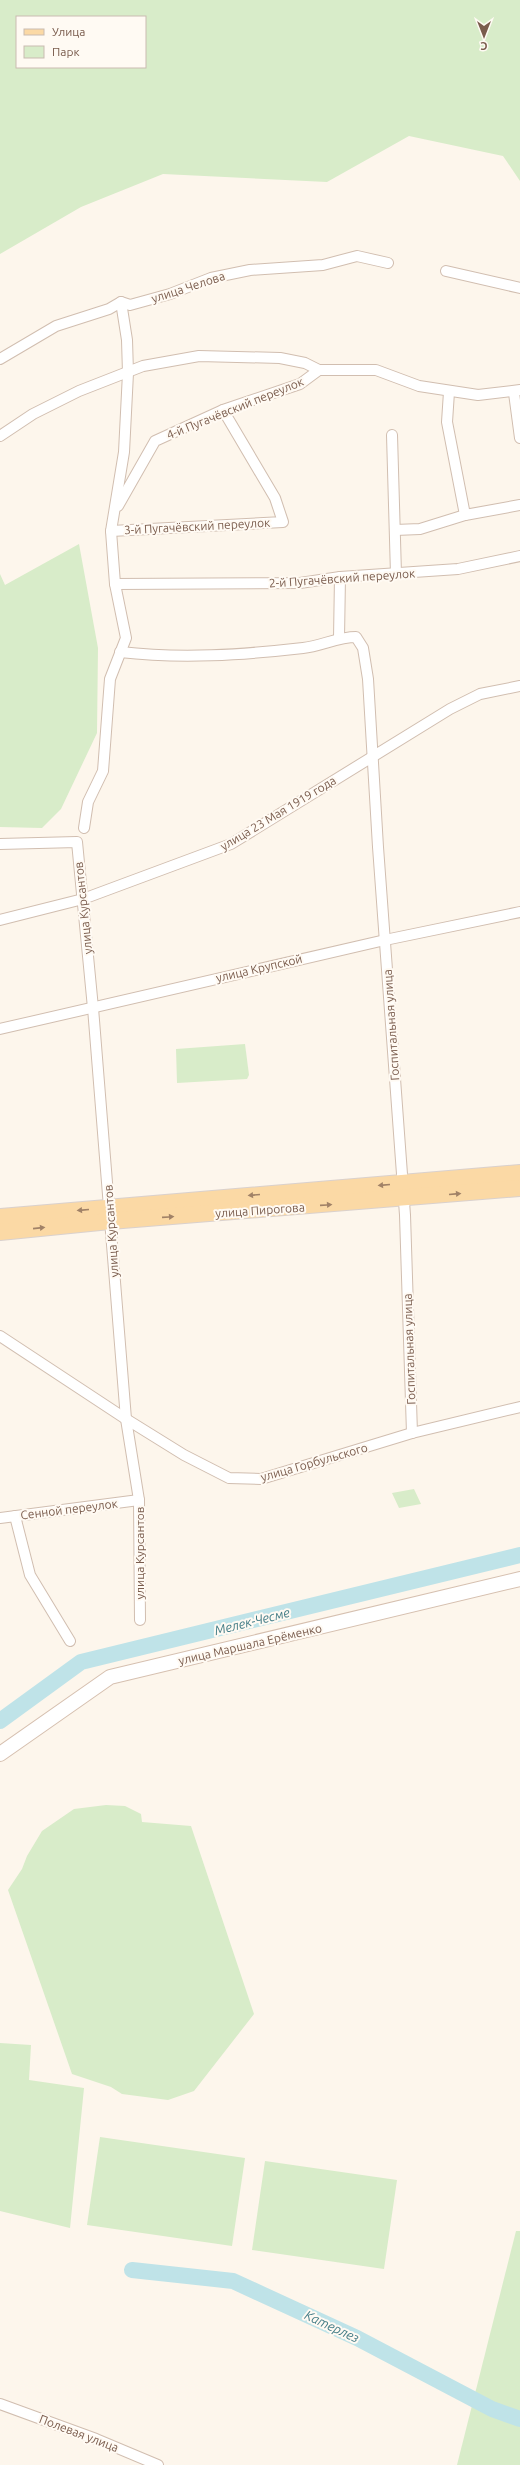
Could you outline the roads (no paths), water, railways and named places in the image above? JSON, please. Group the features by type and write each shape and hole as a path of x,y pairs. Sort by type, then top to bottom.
{"main road":[{"name":"улица Пирогова","path":"403,1191 520,1173"},
{"name":"улица Пирогова","path":"0,1218 110,1214 403,1191 520,1188"},
{"name":"улица Пирогова","path":"0,1232 110,1214"},
{"name":"улица Маршала Ерёменко","path":"0,1754 110,1677 520,1579"}],"street":[{"name":"улица Челова","path":"0,359 56,326 109,309 121,302 130,305 170,294 211,278 250,270 323,265 357,256 388,263"},
{"path":"446,271 520,288"},
{"path":"84,828 88,802 102,771 106,745 107,698 110,679 126,638 115,584 111,531 124,452 128,373 127,340 121,302"},
{"path":"0,436 39,410 79,391 143,366 199,356 280,358 305,363 319,370 376,370 419,386 478,396 517,391 520,438"},
{"name":"4-й Пугачёвский переулок","path":"116,508 155,442 223,410 300,384 319,370"},
{"path":"449,392 447,422 465,515"},
{"name":"3-й Пугачёвский переулок","path":"111,531 283,522 275,498 223,410"},
{"path":"392,435 396,574"},
{"path":"395,530 420,530 465,515 520,505"},
{"name":"2-й Пугачёвский переулок","path":"115,584 300,583 340,577 458,569 520,556"},
{"path":"120,652 183,656 264,652 314,647 339,638 340,577"},
{"name":"Госпитальная улица","path":"339,638 356,637 363,648 368,679 372,756 403,1191 412,1433"},
{"name":"улица 23 Мая 1919 года","path":"0,920 83,899 231,844 372,756 480,694 520,686"},
{"name":"улица Курсантов","path":"0,844 77,842 94,1008 126,1419 139,1500 140,1620"},
{"name":"улица Крупской","path":"0,1029 385,940 520,912"},
{"name":"улица Горбульского","path":"0,1336 126,1419 184,1455 229,1478 261,1479 412,1433 520,1407"},
{"name":"Сенной переулок","path":"0,1518 139,1500"},
{"path":"15,1516 30,1575 70,1641"},
{"name":"Полевая улица","path":"0,2404 96,2439 158,2465"}],"waterway":[{"name":"Мелек-Чесме","path":"0,1721 81,1662 520,1555"},
{"name":"Катерлез","path":"132,2270 233,2281 357,2338 492,2409 520,2419"}]}
